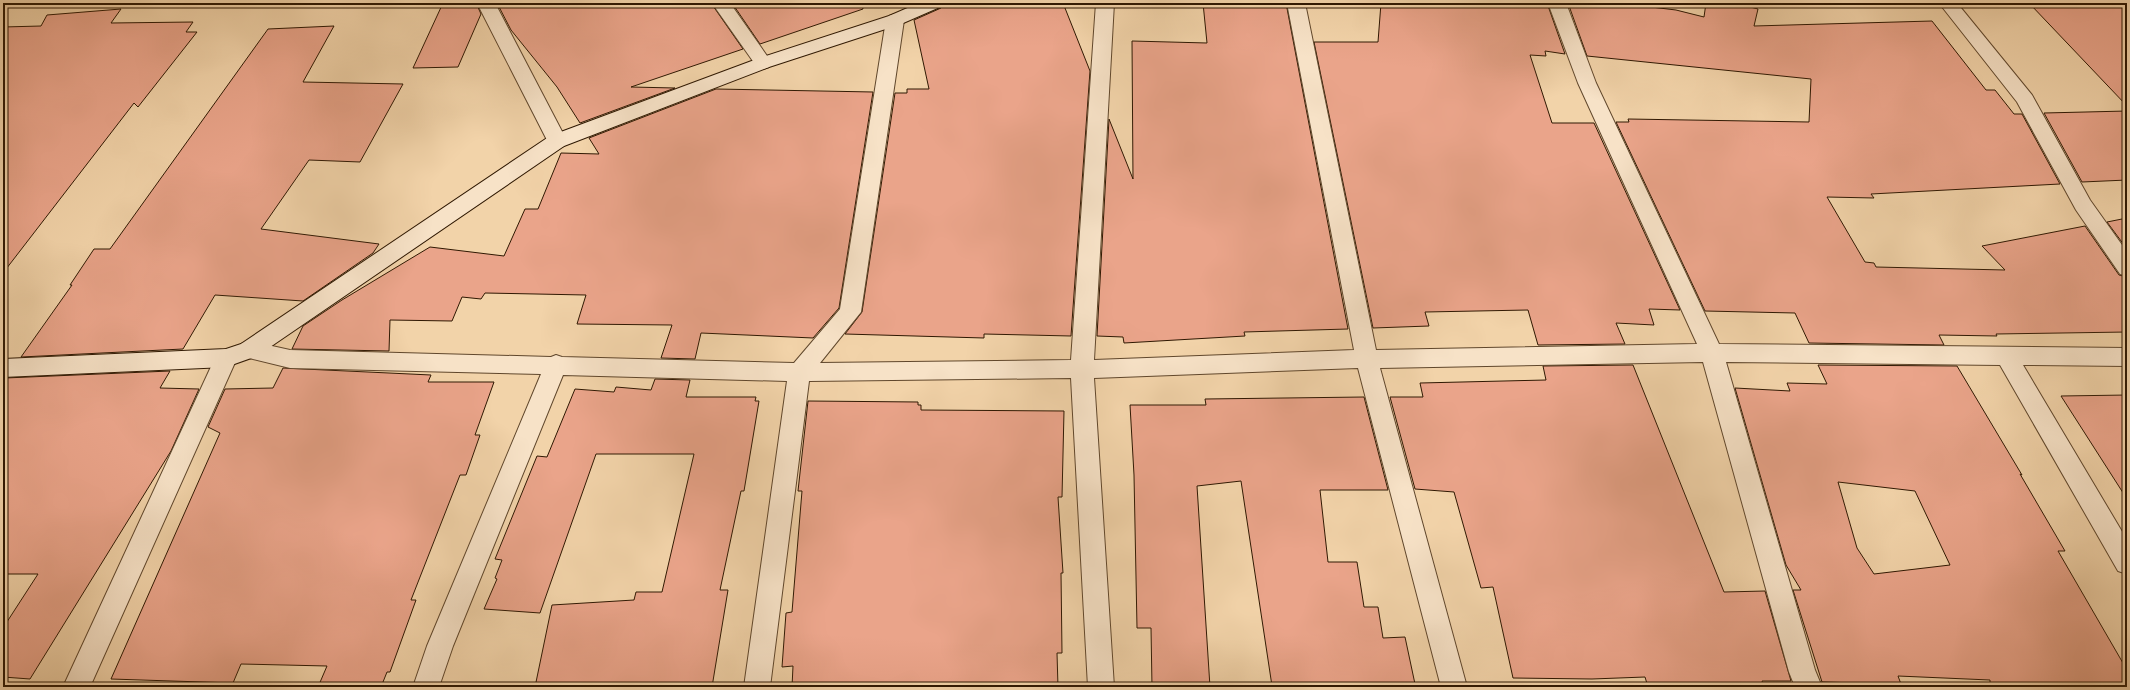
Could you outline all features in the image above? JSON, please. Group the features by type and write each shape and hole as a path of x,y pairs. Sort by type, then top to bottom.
{"street":[{"path":"486,3 556,141"},
{"path":"721,3 763,63"},
{"path":"3,368 226,358 249,350 556,141 763,63 895,20 934,3"},
{"path":"1101,687 1082,370 1105,3"},
{"path":"1296,3 1367,359 1454,687"},
{"path":"1557,3 1587,83 1712,353 1802,672 1809,687"},
{"path":"1948,3 2024,99 2083,205 2127,268"},
{"path":"757,687 800,372 850,312 895,20"},
{"path":"249,350 290,359 556,364 800,372 1082,370 1367,359 1712,353 2127,357"},
{"path":"2007,357 2127,563"},
{"path":"76,687 226,358"},
{"path":"426,687 440,646 556,364"}],"building":[{"path":"443,3 476,3 481,14 458,67 413,68"},
{"path":"497,3 711,3 743,49 631,87 675,88 580,123 557,87 511,30"},
{"path":"732,3 862,3 863,9 760,44"},
{"path":"944,3 1063,3 1090,71 1071,336 984,334 984,338 845,334 862,312 895,93 907,93 907,89 929,89 914,20 941,8"},
{"path":"1203,3 1286,3 1348,329 1244,332 1245,336 1124,343 1123,337 1097,336 1109,119 1133,179 1132,41 1207,43"},
{"path":"1381,3 1547,3 1565,54 1545,51 1546,56 1530,55 1552,123 1594,123 1680,310 1649,309 1654,325 1616,323 1625,344 1538,345 1528,310 1425,312 1429,326 1373,328 1314,42 1378,42"},
{"path":"1568,3 1618,3 1676,10 1704,17 1706,3 1735,3 1758,9 1754,26 1932,21 1986,90 1995,90 2014,114 2022,114 2060,184 1871,194 1874,198 1827,197 1865,262 1874,263 1876,267 2005,270 1982,246 2085,226 2119,275 2127,277 2127,332 1996,334 1997,336 1939,335 1944,345 1809,343 1795,313 1705,311 1616,122 1629,122 1628,119 1809,122 1811,79 1587,56"},
{"path":"2029,3 2127,3 2127,106"},
{"path":"121,9 111,23 193,22 186,32 197,32 138,107 134,103 3,273 3,27 41,26 47,15"},
{"path":"334,26 303,82 403,84 360,162 309,160 261,229 379,244 373,253 303,301 215,295 183,349 21,357 72,285 70,285 94,249 110,249 268,29"},
{"path":"716,89 873,92 839,308 813,338 701,333 695,359 661,358 672,325 577,324 586,295 485,293 481,299 462,297 452,321 390,320 389,351 292,349 303,326 342,300 430,247 504,256 525,209 538,209 561,153 599,154 589,138"},
{"path":"2127,111 2127,180 2082,182 2044,113"},
{"path":"2127,218 2127,249 2107,222"},
{"path":"1633,365 1724,592 1765,591 1791,681 1762,681 1764,687 1648,687 1645,677 1592,679 1513,678 1493,587 1481,588 1454,492 1415,489 1390,397 1423,397 1420,383 1546,380 1543,366"},
{"path":"1818,365 1957,366 2065,551 2058,551 2127,670 2127,687 1990,687 1990,680 1898,676 1901,684 1822,682 1793,590 1801,590 1786,565 1735,388 1790,391 1787,383 1827,384","holes":["1838,482 1915,491 1950,565 1874,574 1857,548"]},
{"path":"283,368 431,375 428,382 494,382 475,435 480,435 466,475 460,475 411,600 416,600 390,672 387,672 381,687 318,687 327,666 241,664 233,683 111,679 220,433 208,427 225,389 273,388"},
{"path":"170,371 160,388 199,389 171,451 30,679 3,677 3,628 38,574 3,574 3,381 5,378"},
{"path":"655,379 690,380 686,397 756,397 755,401 759,401 744,491 741,491 720,590 728,590 712,687 535,687 552,605 634,600 636,592 662,592 694,454 596,454 540,613 484,609 497,579 495,578 502,560 495,559 537,456 547,457 575,389 614,392 616,387 651,390"},
{"path":"2127,395 2127,499 2061,396"},
{"path":"1364,397 1388,490 1320,490 1328,562 1357,562 1364,607 1378,607 1383,638 1405,637 1415,684 1405,684 1406,687 1272,686 1241,481 1197,486 1210,687 1152,687 1151,628 1137,628 1134,475 1130,405 1206,405 1205,399"},
{"path":"808,401 918,402 918,405 921,405 921,410 1064,411 1062,497 1058,497 1063,573 1061,573 1062,653 1057,653 1058,687 792,687 793,666 782,667 786,613 792,612 802,491 798,491"}]}
